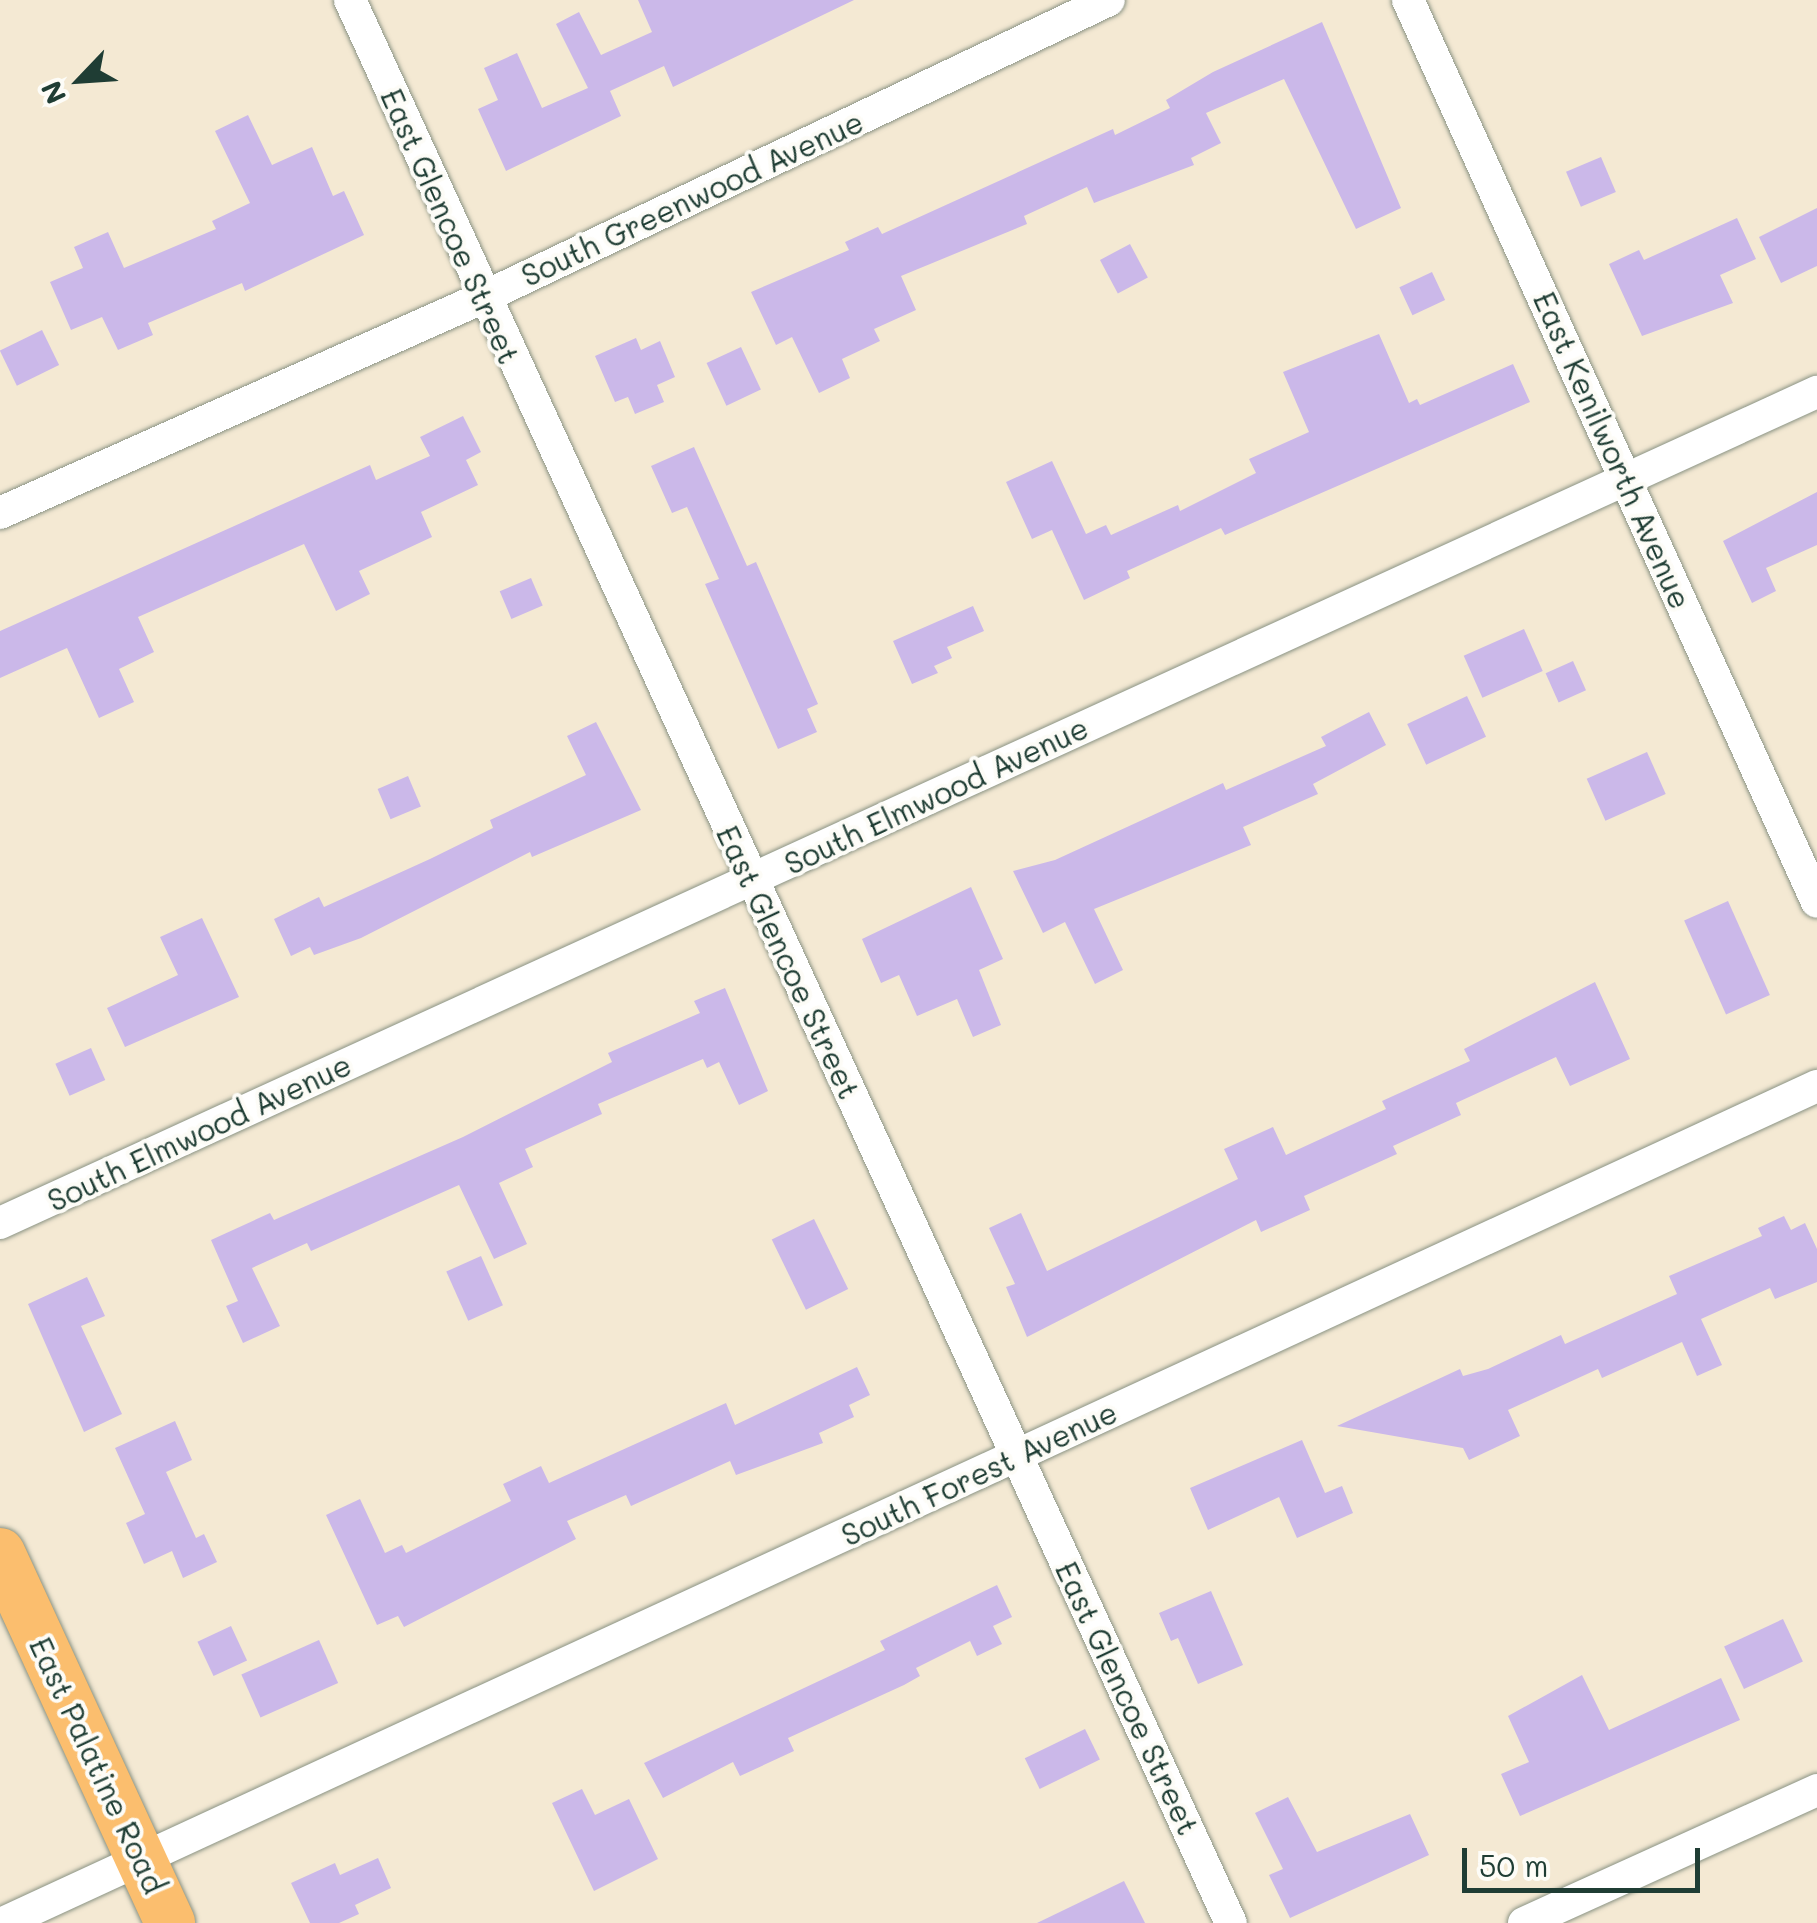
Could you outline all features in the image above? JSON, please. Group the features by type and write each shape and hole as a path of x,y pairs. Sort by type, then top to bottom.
{"main road":[{"name":"East Palatine Road","path":"0,1553 170,1923"}],"street":[{"name":"East Glencoe Street","path":"350,0 482,298 1231,1923"},
{"name":"South Greenwood Avenue","path":"0,513 482,298 1109,0"},
{"name":"East Kenilworth Avenue","path":"1408,0 1817,902"},
{"name":"South Elmwood Avenue","path":"0,1222 1817,392"},
{"name":"South Forest Avenue","path":"3,1923 1817,1086"},
{"path":"1524,1923 1817,1790"}],"building":[{"path":"638,0 854,0 673,87 664,66 610,91 621,116 506,171 478,109 498,100 484,68 517,53 542,108 588,88 556,24 579,12 601,55 652,32"},
{"path":"1322,22 1401,208 1356,229 1284,79 1206,113 1221,143 1191,158 1194,165 1094,203 1087,187 1024,216 1027,224 901,276 916,310 874,329 880,341 842,359 850,378 819,393 792,337 776,345 751,292 849,250 845,242 878,227 882,234 1113,129 1115,135 1170,108 1166,100 1213,72"},
{"path":"248,115 272,165 312,147 333,196 344,191 364,235 245,291 242,283 148,323 153,335 118,350 102,317 71,330 50,282 83,268 74,247 108,232 124,268 216,229 212,221 250,203 215,131"},
{"path":"1601,157 1616,192 1581,207 1566,172"},
{"path":"1817,208 1817,266 1781,283 1759,237"},
{"path":"1737,218 1756,259 1720,275 1733,303 1642,336 1609,264 1639,250 1644,260"},
{"path":"1130,244 1148,278 1118,294 1100,260"},
{"path":"1432,272 1445,300 1412,315 1399,287"},
{"path":"42,330 59,365 17,386 0,350"},
{"path":"1379,334 1409,403 1417,399 1420,405 1513,364 1530,402 1225,535 1221,528 1127,571 1130,578 1084,600 1052,530 1032,539 1006,482 1052,461 1086,534 1106,525 1111,535 1178,505 1180,511 1256,473 1249,459 1309,432 1283,372"},
{"path":"636,338 641,350 660,341 675,377 657,385 664,402 635,414 628,397 615,402 595,356"},
{"path":"741,347 761,390 726,406 707,363"},
{"path":"463,416 481,452 466,460 478,485 421,512 432,537 359,571 370,594 336,611 304,544 138,617 154,652 119,669 134,702 99,718 67,648 0,678 0,631 370,465 376,480 430,456 420,437"},
{"path":"694,447 747,566 756,562 818,704 807,709 817,732 778,749 705,584 719,579 687,507 672,513 651,466"},
{"path":"1817,492 1817,545 1766,568 1776,591 1752,603 1723,541"},
{"path":"531,578 543,606 511,619 500,591"},
{"path":"973,606 984,631 947,647 952,658 934,666 938,673 912,684 893,641"},
{"path":"1524,629 1543,671 1482,698 1464,656"},
{"path":"1573,661 1586,690 1559,702 1546,673"},
{"path":"1467,696 1486,737 1426,765 1407,724"},
{"path":"1369,712 1386,745 1313,784 1318,794 1243,827 1251,845 1094,909 1123,970 1095,984 1065,922 1043,933 1013,871 1055,860 1223,783 1226,790 1326,746 1321,737"},
{"path":"596,722 641,810 532,857 530,852 361,938 314,955 310,947 291,956 274,919 319,897 324,907 430,859 493,828 490,820 586,775 567,736"},
{"path":"1647,752 1666,794 1605,821 1587,779"},
{"path":"408,776 421,806 391,819 378,789"},
{"path":"971,887 1003,959 979,970 1001,1025 973,1037 957,999 917,1016 899,975 881,983 862,939"},
{"path":"1728,901 1770,995 1726,1015 1684,921"},
{"path":"202,918 239,997 125,1047 107,1008 178,975 160,937"},
{"path":"1595,982 1630,1059 1570,1086 1556,1057 1456,1103 1461,1115 1393,1146 1397,1154 1304,1196 1310,1210 1261,1232 1256,1220 1027,1337 1006,1287 1015,1284 989,1228 1021,1213 1047,1271 1238,1179 1224,1149 1273,1127 1286,1155 1386,1109 1382,1101 1470,1061 1464,1049"},
{"path":"725,988 768,1091 739,1105 719,1062 707,1068 703,1059 598,1104 602,1114 525,1149 533,1167 499,1183 527,1244 494,1259 459,1185 311,1251 307,1243 252,1268 280,1326 243,1343 226,1306 238,1301 211,1240 270,1213 274,1220 463,1137 612,1062 608,1053 700,1013 694,1001"},
{"path":"91,1048 105,1080 70,1096 55,1064"},
{"path":"1784,1216 1791,1230 1805,1223 1817,1249 1817,1282 1775,1299 1770,1288 1701,1319 1722,1365 1697,1376 1682,1342 1602,1378 1598,1369 1508,1410 1520,1436 1469,1460 1463,1448 1337,1426 1460,1369 1463,1376 1488,1369 1561,1335 1565,1344 1677,1294 1669,1276 1762,1236 1758,1228"},
{"path":"814,1219 848,1289 806,1310 772,1240"},
{"path":"481,1256 503,1305 468,1321 446,1271"},
{"path":"87,1277 105,1316 81,1326 122,1414 84,1432 28,1304"},
{"path":"857,1367 870,1395 849,1405 854,1417 819,1433 823,1443 736,1475 730,1461 631,1506 626,1495 567,1521 576,1539 404,1627 398,1616 377,1625 326,1515 360,1499 385,1553 402,1545 406,1553 511,1501 503,1484 541,1466 549,1483 726,1403 735,1425"},
{"path":"175,1421 192,1460 166,1472 196,1538 204,1534 217,1562 183,1578 172,1551 144,1564 126,1523 145,1514 115,1448"},
{"path":"1302,1440 1325,1493 1342,1486 1353,1513 1297,1538 1279,1497 1208,1530 1190,1488"},
{"path":"997,1585 1012,1617 993,1626 1002,1644 977,1656 970,1641 916,1668 920,1676 904,1685 788,1738 794,1751 740,1776 733,1762 663,1798 644,1763 885,1650 880,1641"},
{"path":"1211,1591 1243,1665 1198,1684 1178,1638 1171,1641 1159,1613"},
{"path":"1783,1619 1803,1662 1744,1689 1724,1646"},
{"path":"231,1626 247,1660 214,1676 197,1642"},
{"path":"319,1640 338,1683 260,1718 241,1675"},
{"path":"1582,1675 1609,1730 1721,1678 1740,1720 1520,1816 1501,1774 1529,1762 1508,1716"},
{"path":"1085,1729 1100,1760 1040,1789 1025,1758"},
{"path":"582,1789 595,1815 629,1799 658,1859 594,1891 552,1803"},
{"path":"1288,1797 1317,1852 1410,1814 1429,1855 1290,1918 1269,1875 1283,1869 1255,1813"},
{"path":"378,1858 391,1888 355,1905 359,1914 339,1923 310,1923 291,1883 335,1863 340,1875"},
{"path":"1124,1881 1145,1923 1037,1923"}]}
